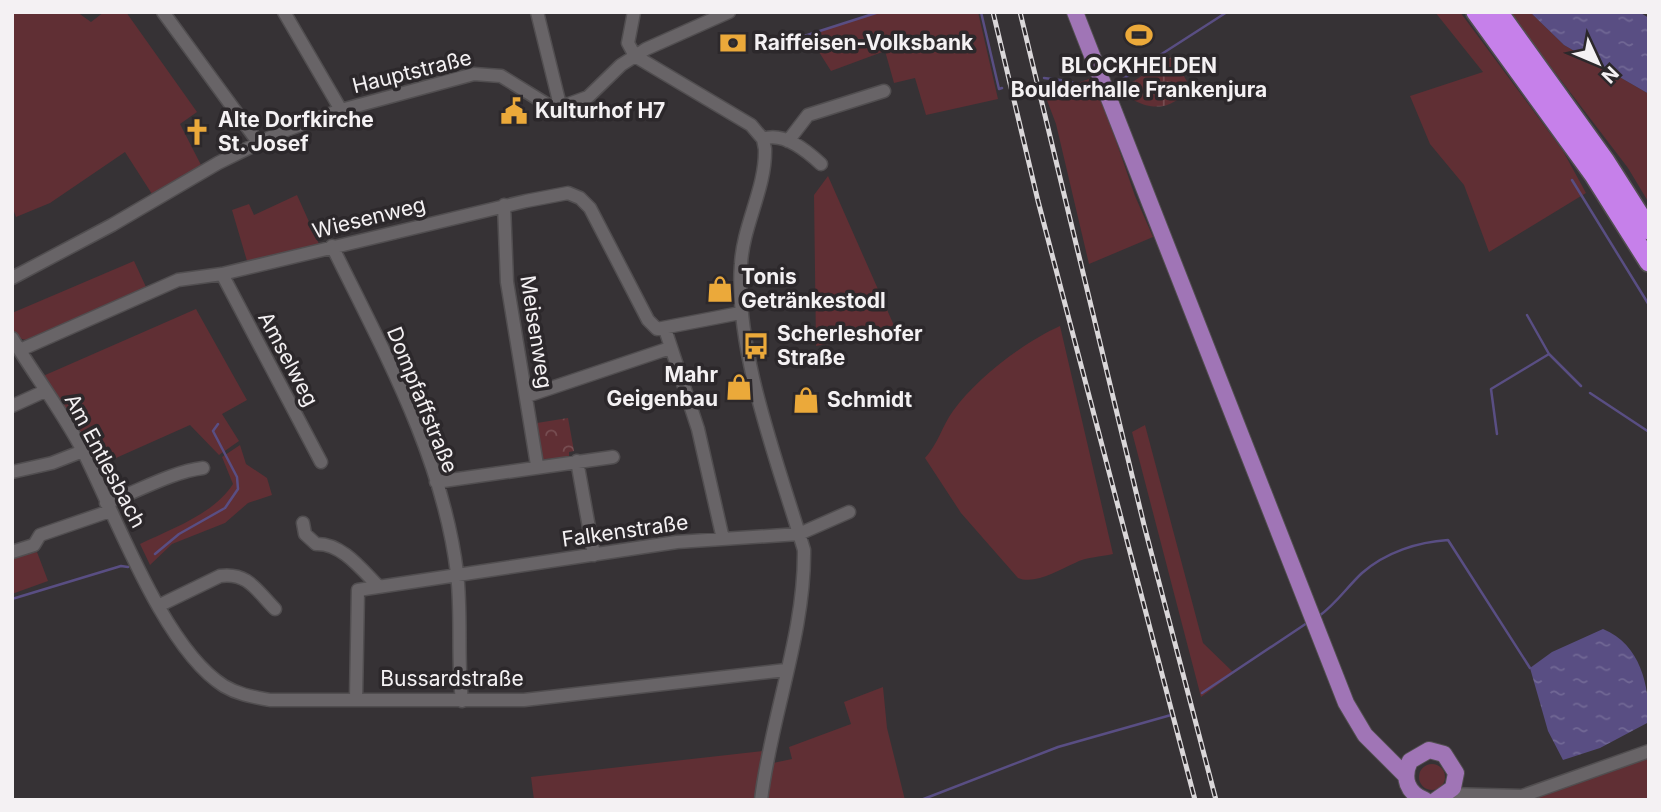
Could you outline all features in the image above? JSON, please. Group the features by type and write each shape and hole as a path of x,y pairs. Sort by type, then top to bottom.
{"highway":[{"path":"1476,12 1594,175 1649,262"},
{"path":"1498,12 1605,161 1649,230"}],"main road":[{"path":"1074,12 1355,723 1409,788 1425,800"},
{"path":"1376,745 1415,755 1437,751 1450,759 1456,773 1453,788 1442,797"},
{"path":"1409,788 1415,755"}],"street":[{"path":"163,12 257,142"},
{"path":"284,12 341,110"},
{"path":"537,12 560,105 587,96 635,55 729,12"},
{"path":"634,12 628,43 635,55 740,118 763,139 763,170 741,261 740,313 769,436 804,550 802,592 765,762 761,800"},
{"name":"Hauptstraße","path":"12,278 257,142 341,110 459,77 491,73 512,81 541,102 560,105"},
{"path":"788,141 808,115 884,91"},
{"path":"763,139 770,136 788,141 821,164"},
{"name":"Wiesenweg","path":"20,350 178,280 222,274 504,205 568,193 580,198 590,208 648,320 657,329 665,329"},
{"name":"Meisenweg","path":"504,205 507,282 537,465"},
{"name":"Dompfaffstraße","path":"332,246 397,379 436,482 457,573 462,701"},
{"name":"Amselweg","path":"222,274 321,462"},
{"path":"723,538 698,429 665,329 740,313"},
{"name":"Am Entlesbach","path":"12,338 83,451 158,606"},
{"path":"527,396 670,348"},
{"path":"12,406 45,391"},
{"path":"12,472 52,463 83,451"},
{"path":"436,482 537,465 613,457"},
{"path":"577,461 594,555"},
{"path":"12,552 34,545 40,535 108,507 181,471 203,468"},
{"path":"799,534 849,512"},
{"path":"303,523 305,534 316,544 329,544 349,554 379,587"},
{"name":"Falkenstraße","path":"379,587 457,573 723,538 762,539 799,534"},
{"path":"320,555 329,544"},
{"path":"158,606 220,576 232,574 243,576 275,609"},
{"path":"356,698 358,590 379,587"},
{"name":"Bussardstraße","path":"158,606 200,663 222,685 239,694 270,700 356,698 462,701 538,698 786,670"},
{"path":"1442,797 1478,794 1502,798 1522,796 1649,751"},
{"path":"1456,773 1478,794"}],"green space":[{"path":"12,12 77,12 91,22 104,12 126,12 197,112 180,124 201,165 152,194 125,152 50,203 16,217 12,206"},
{"path":"879,12 978,12 998,99 926,115 915,78 894,83 885,51 831,71 819,52 801,37"},
{"path":"1435,12 1460,12 1563,151 1586,193 1489,252 1464,185 1430,144 1410,96 1483,72"},
{"path":"1509,12 1530,12 1564,45 1649,94 1649,203 1628,168"},
{"path":"1173,56 1192,91 1170,104 1161,106 1141,104 1126,93 1123,88"},
{"path":"1094,77 1135,196 1153,237 1089,264 1056,124 1045,95"},
{"path":"828,176 896,330 816,346 814,195"},
{"path":"297,195 319,244 247,261 232,210 249,204 254,215"},
{"path":"134,261 146,287 29,340 20,338 15,332 12,313"},
{"path":"196,309 247,400 222,414 239,441 219,455 190,425 98,466 43,376"},
{"path":"1060,326 1113,554 1083,559 1047,576 1025,580 1018,578 961,513 925,458 953,411 974,386 1016,351"},
{"path":"568,418 574,451 569,452 569,458 543,459 537,423"},
{"path":"1145,425 1203,643 1234,673 1201,697 1132,432"},
{"path":"240,445 246,464 267,478 272,495 248,503 225,523 172,544 150,565 140,544 191,520 225,495 233,484 222,457"},
{"path":"37,552 48,581 12,594 12,558"},
{"path":"883,687 887,728 905,800 768,800 773,763 792,759 789,747 851,724 844,702"},
{"path":"763,751 755,800 534,800 531,777"},
{"path":"1649,758 1649,800 1517,800"},
{"path":"1432,764 1441,768 1445,777 1441,786 1432,790 1423,786 1419,777 1423,768"}],"water":[{"path":"1530,12 1639,12 1649,18 1649,94 1564,45"},
{"path":"1603,629 1626,645 1640,668 1647,694 1649,722 1600,748 1563,760 1548,731 1530,668 1552,652"}],"waterway":[{"path":"801,37 879,12"},
{"path":"981,12 999,89 1002,88"},
{"path":"1115,84 1227,12"},
{"path":"1044,78 1068,81 1094,91"},
{"path":"1572,180 1649,305"},
{"path":"1527,315 1549,354"},
{"path":"1497,434 1491,389 1549,354 1581,386"},
{"path":"1590,393 1649,432"},
{"path":"155,554 179,534 225,508 238,489 237,477 213,431 218,424"},
{"path":"1319,616 1362,573 1381,559 1414,546 1448,540 1530,668"},
{"path":"12,599 121,566 128,567"},
{"path":"1202,693 1307,623"},
{"path":"921,800 1058,747 1171,715"}],"railway":[{"path":"993,12 1038,201 1195,800"},
{"path":"1020,12 1144,525 1216,800"}],"place":[{"name":"BLOCKHELDEN Boulderhalle Frankenjura","path":"1139,35"},
{"name":"Raiffeisen-Volksbank","path":"733,43"},
{"name":"Kulturhof H7","path":"514,111"},
{"name":"Alte Dorfkirche St. Josef","path":"197,132"},
{"name":"Tonis Getränkestodl","path":"720,289"},
{"name":"Scherleshofer Straße","path":"756,346"},
{"name":"Mahr Geigenbau","path":"739,387"},
{"name":"Schmidt","path":"806,400"}]}
